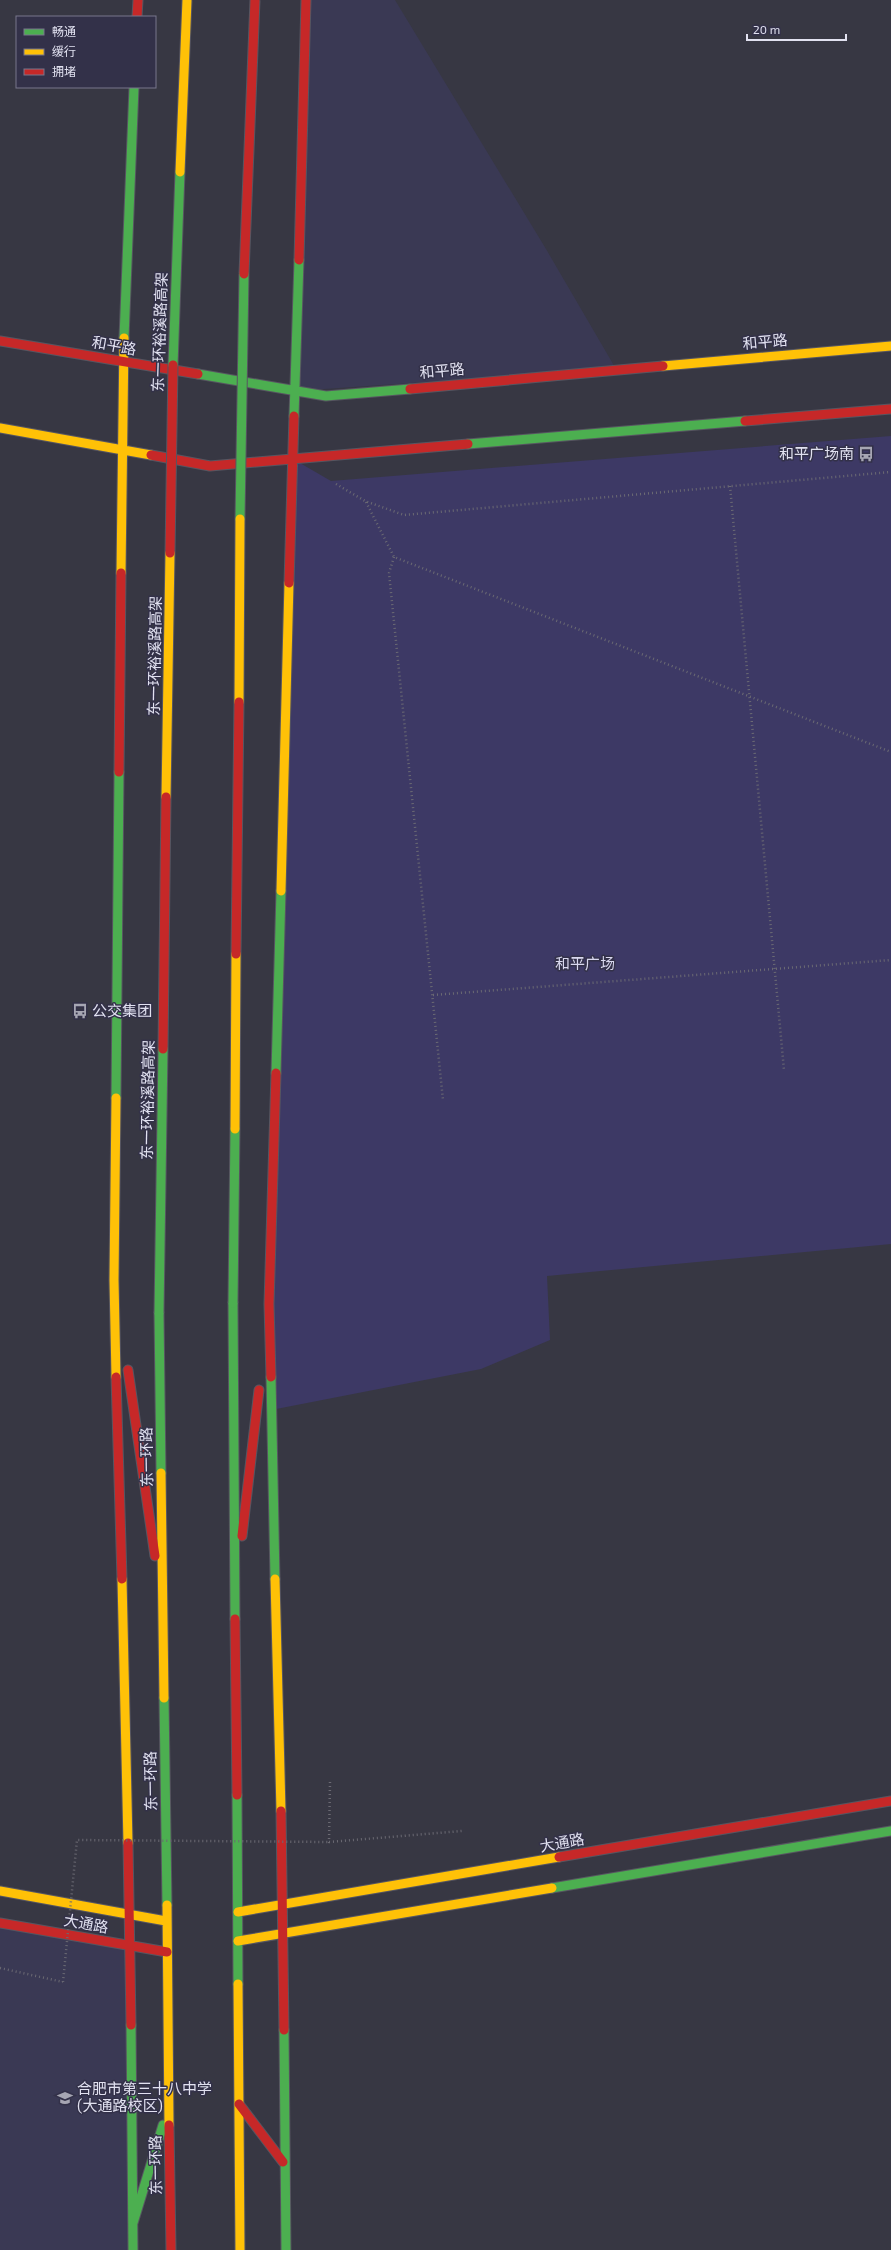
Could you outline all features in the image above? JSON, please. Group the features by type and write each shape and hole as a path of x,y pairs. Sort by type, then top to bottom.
{"main road":[{"path":"137,16 138,0"},
{"name":"东一环裕溪路高架","path":"159,1312 173,340 187,0"},
{"path":"240,2250 233,1303 242,334 255,0"},
{"path":"286,2250 283,2162 283,1904 269,1304 306,0"},
{"path":"134,88 123,362 114,1280 130,1914 129,1946 134,2250"},
{"name":"和平路","path":"0,341 326,396 616,369 891,346"},
{"path":"0,428 210,466 891,410"},
{"path":"114,1280 162,1604"},
{"path":"262,1367 269,1304"},
{"name":"东一环路","path":"159,1312 171,2250"},
{"path":"235,1595 260,1383"},
{"name":"大通路","path":"238,1912 891,1801"},
{"path":"238,1941 891,1831"},
{"name":"大通路","path":"0,1891 166,1921"},
{"name":"大通路","path":"0,1923 167,1952"},
{"path":"240,2104 283,2162"},
{"path":"133,2224 169,2105"}],"path":[{"path":"331,481 365,501 404,515 891,472"},
{"path":"730,486 784,1070"},
{"path":"365,501 394,557 891,752"},
{"path":"394,557 389,573 443,1100"},
{"path":"433,995 891,960"},
{"path":"329,1842 330,1782"},
{"path":"0,1968 63,1982 77,1840 329,1842 462,1832"}],"shaded area":[{"path":"306,0 395,0 546,249 616,369 295,391"},
{"name":"合肥市第三十八中学 (大通路校区)","path":"0,1923 129,1946 131,2250 0,2250"}],"green space":[{"name":"和平广场","path":"891,436 891,1244 547,1276 550,1340 481,1369 271,1410 293,459 331,481"}],"traffic: fast":[{"path":"124,338 134,88"},
{"path":"173,365 180,172"},
{"path":"294,416 299,260"},
{"path":"240,519 244,274"},
{"path":"198,374 326,396 410,389"},
{"path":"468,444 745,421"},
{"path":"116,1098 119,772"},
{"path":"276,1073 281,891"},
{"path":"159,1313 163,1049"},
{"path":"233,1303 235,1129"},
{"path":"233,1303 235,1619"},
{"path":"159,1313 161,1473"},
{"path":"271,1377 275,1579"},
{"path":"164,1698 167,1905"},
{"path":"237,1795 238,1984"},
{"path":"552,1888 891,1831"},
{"path":"131,2025 133,2250"},
{"path":"284,2030 286,2250"},
{"path":"133,2223 163,2125"}],"traffic: slow":[{"path":"180,172 187,0"},
{"path":"121,573 124,338"},
{"path":"663,366 891,346"},
{"path":"0,428 151,455"},
{"path":"239,702 240,519"},
{"path":"166,797 170,553"},
{"path":"281,891 289,583"},
{"path":"235,1129 236,954"},
{"path":"116,1098 114,1280 116,1377"},
{"path":"161,1473 164,1698"},
{"path":"122,1579 128,1843"},
{"path":"275,1579 281,1811"},
{"path":"238,1912 559,1857"},
{"path":"238,1941 552,1888"},
{"path":"0,1891 166,1921"},
{"path":"167,1905 169,2125"},
{"path":"238,1984 240,2250"}],"traffic: jam":[{"path":"137,16 138,0"},
{"path":"244,274 255,0"},
{"path":"299,260 306,0"},
{"path":"0,341 198,374"},
{"path":"170,553 173,365"},
{"path":"410,389 663,366"},
{"path":"745,421 891,409"},
{"path":"289,583 294,416"},
{"path":"151,455 210,466 468,444"},
{"path":"119,772 121,573"},
{"path":"236,954 239,702"},
{"path":"163,1049 166,797"},
{"path":"271,1377 269,1304 276,1073"},
{"path":"128,1370 155,1556"},
{"path":"116,1377 122,1579"},
{"path":"242,1536 259,1390"},
{"path":"235,1619 237,1795"},
{"path":"559,1857 891,1801"},
{"path":"281,1811 284,2030"},
{"path":"128,1843 131,2025"},
{"path":"0,1923 167,1952"},
{"path":"239,2104 283,2162"},
{"path":"169,2125 171,2250"}],"place":[{"name":"和平广场南","path":"866,454"},
{"name":"公交集团","path":"80,1011"},
{"name":"合肥市第三十八中学 (大通路校区)","path":"65,2098"}]}
